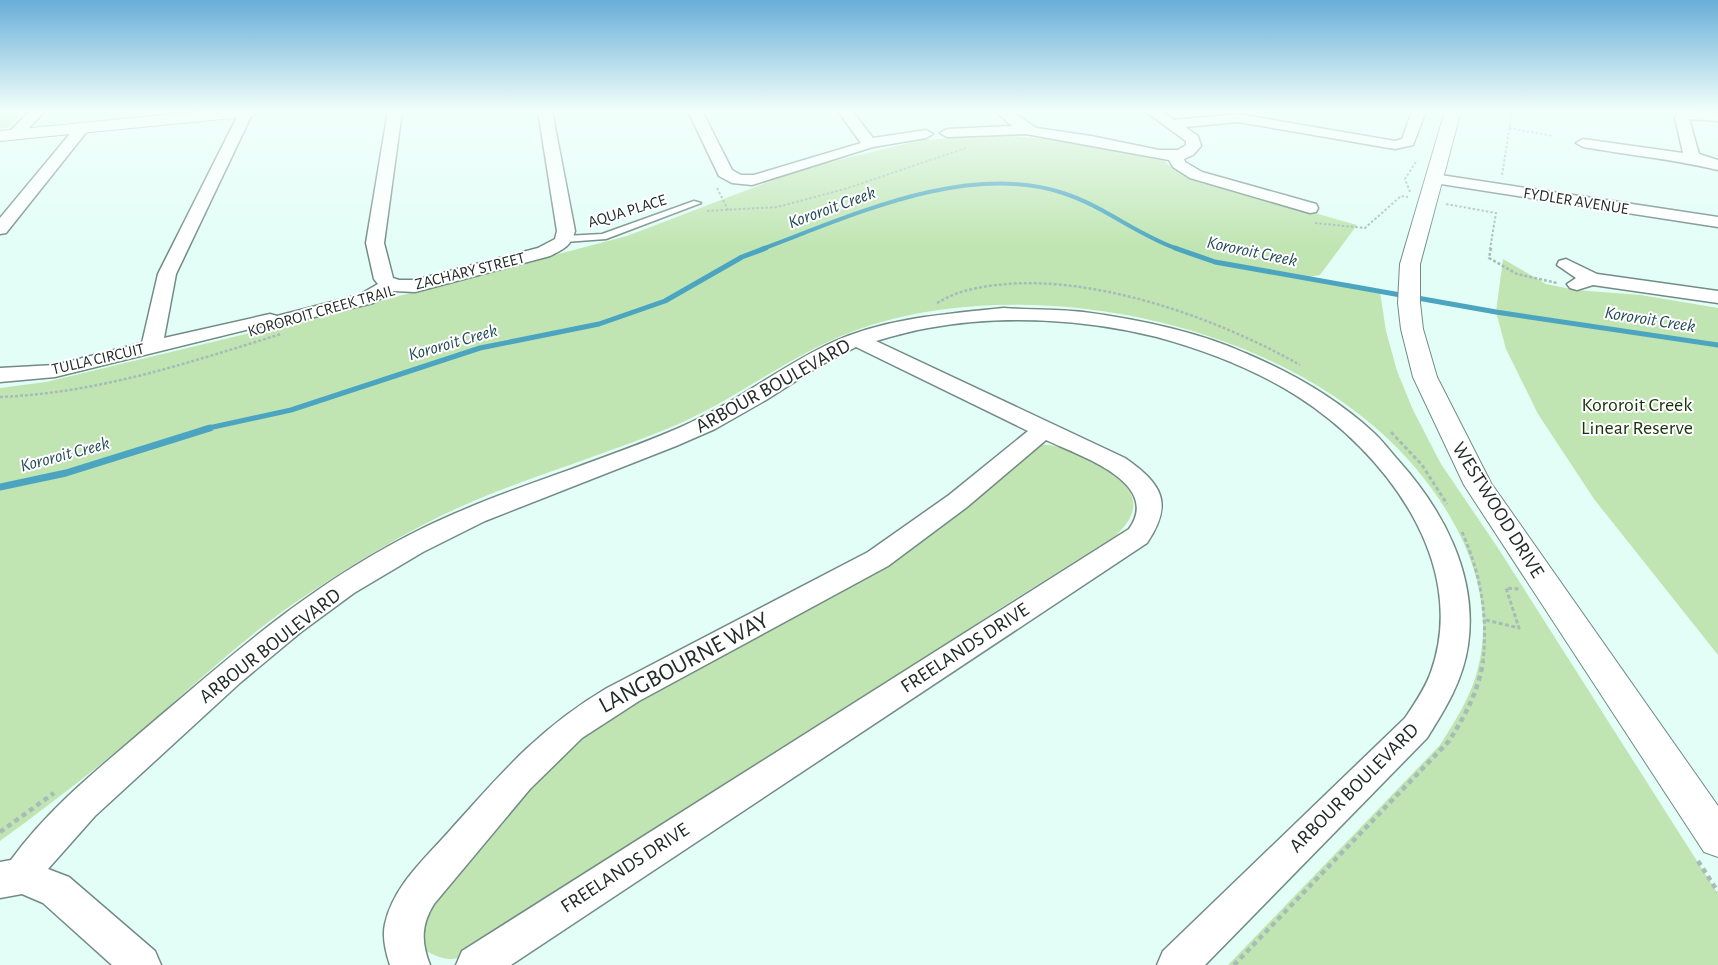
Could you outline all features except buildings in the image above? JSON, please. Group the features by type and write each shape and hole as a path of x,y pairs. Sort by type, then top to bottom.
{"street":[{"path":"0,229 60,156"},
{"name":"TULLA CIRCUIT","path":"0,375 55,371 152,347 168,274 227,156"},
{"name":"ZACHARY STREET","path":"388,156 375,243 383,279 391,284 409,286 438,280 544,252 559,245 565,239"},
{"path":"553,156 566,232 565,239"},
{"path":"717,156 725,173 738,180 761,178 834,156"},
{"path":"1175,156 1178,164 1196,175 1311,214"},
{"name":"WESTWOOD DRIVE","path":"1440,156 1410,264 1409,303 1417,350 1432,396 1478,485 1718,839"},
{"path":"1666,156 1696,159 1718,166"},
{"name":"FYDLER AVENUE","path":"1434,179 1718,222"},
{"path":"1566,265 1584,281 1718,297"},
{"path":"152,347 281,324 366,300 391,284"},
{"name":"ARBOUR BOULEVARD","path":"11,878 69,816 269,641 312,607 399,553 491,508 708,423 744,404 825,353 858,340 909,324 938,319 1014,313 1089,318 1176,336 1260,368 1312,398 1338,416 1387,459 1404,479 1433,525 1452,578 1456,620 1449,664 1436,698 1416,728 1177,965"},
{"name":"FREELANDS DRIVE","path":"476,965 1138,536 1144,529 1150,514 1146,492 1139,483 1116,464 858,340"},
{"name":"LANGBOURNE WAY","path":"410,965 404,941 404,924 411,908 427,885 525,770 554,742 592,712 878,559 958,501 1044,429"},
{"path":"11,878 64,895 141,965"}],"lane":[{"name":"AQUA PLACE","path":"565,239 603,237 698,207"}],"path":[{"path":"698,207 777,207 845,189 943,156"},
{"path":"1500,190 1505,156"},
{"path":"1311,214 1365,228 1401,196 1412,197"},
{"name":"KOROROIT CREEK TRAIL","path":"0,396 27,397 114,384 281,324"},
{"path":"1486,620 1519,628 1506,588 1520,589"}],"green space":[{"path":"855,156 1139,156 1164,161 1175,170 1195,179 1357,225 1320,275 1303,278 1380,292 1386,331 1397,371 1413,410 1441,464 1498,548 1718,894 1718,965 1228,965 1440,745 1467,699 1478,668 1483,640 1482,612 1478,585 1470,559 1446,509 1413,465 1362,417 1302,377 1234,345 1162,323 1087,309 1012,305 939,310 871,325 819,346 723,401 674,426 501,490 432,520 389,543 287,608 227,655 114,753 0,841 0,388 46,382 353,308 627,236 789,174"},
{"name":"Kororoit Creek Linear Reserve","path":"1503,259 1546,284 1576,290 1641,295 1718,308 1718,655 1594,499 1538,414 1506,349 1496,312"},
{"path":"1037,445 1052,445 1072,452 1104,469 1124,484 1133,502 1132,513 1126,524 1115,536 999,609 842,713 466,955 450,959 424,950 422,912 567,743 678,675"}],"waterway":[{"name":"Kororoit Creek","path":"762,249 871,208 949,188 988,184 1026,185 1063,193 1092,205 1148,236 1178,249"},
{"name":"Kororoit Creek","path":"204,429 291,410 480,348 599,324 665,301 742,257 766,248"},
{"name":"Kororoit Creek","path":"1175,248 1215,262 1496,312 1718,345"},
{"name":"Kororoit Creek","path":"0,487 66,473 210,428"}]}
